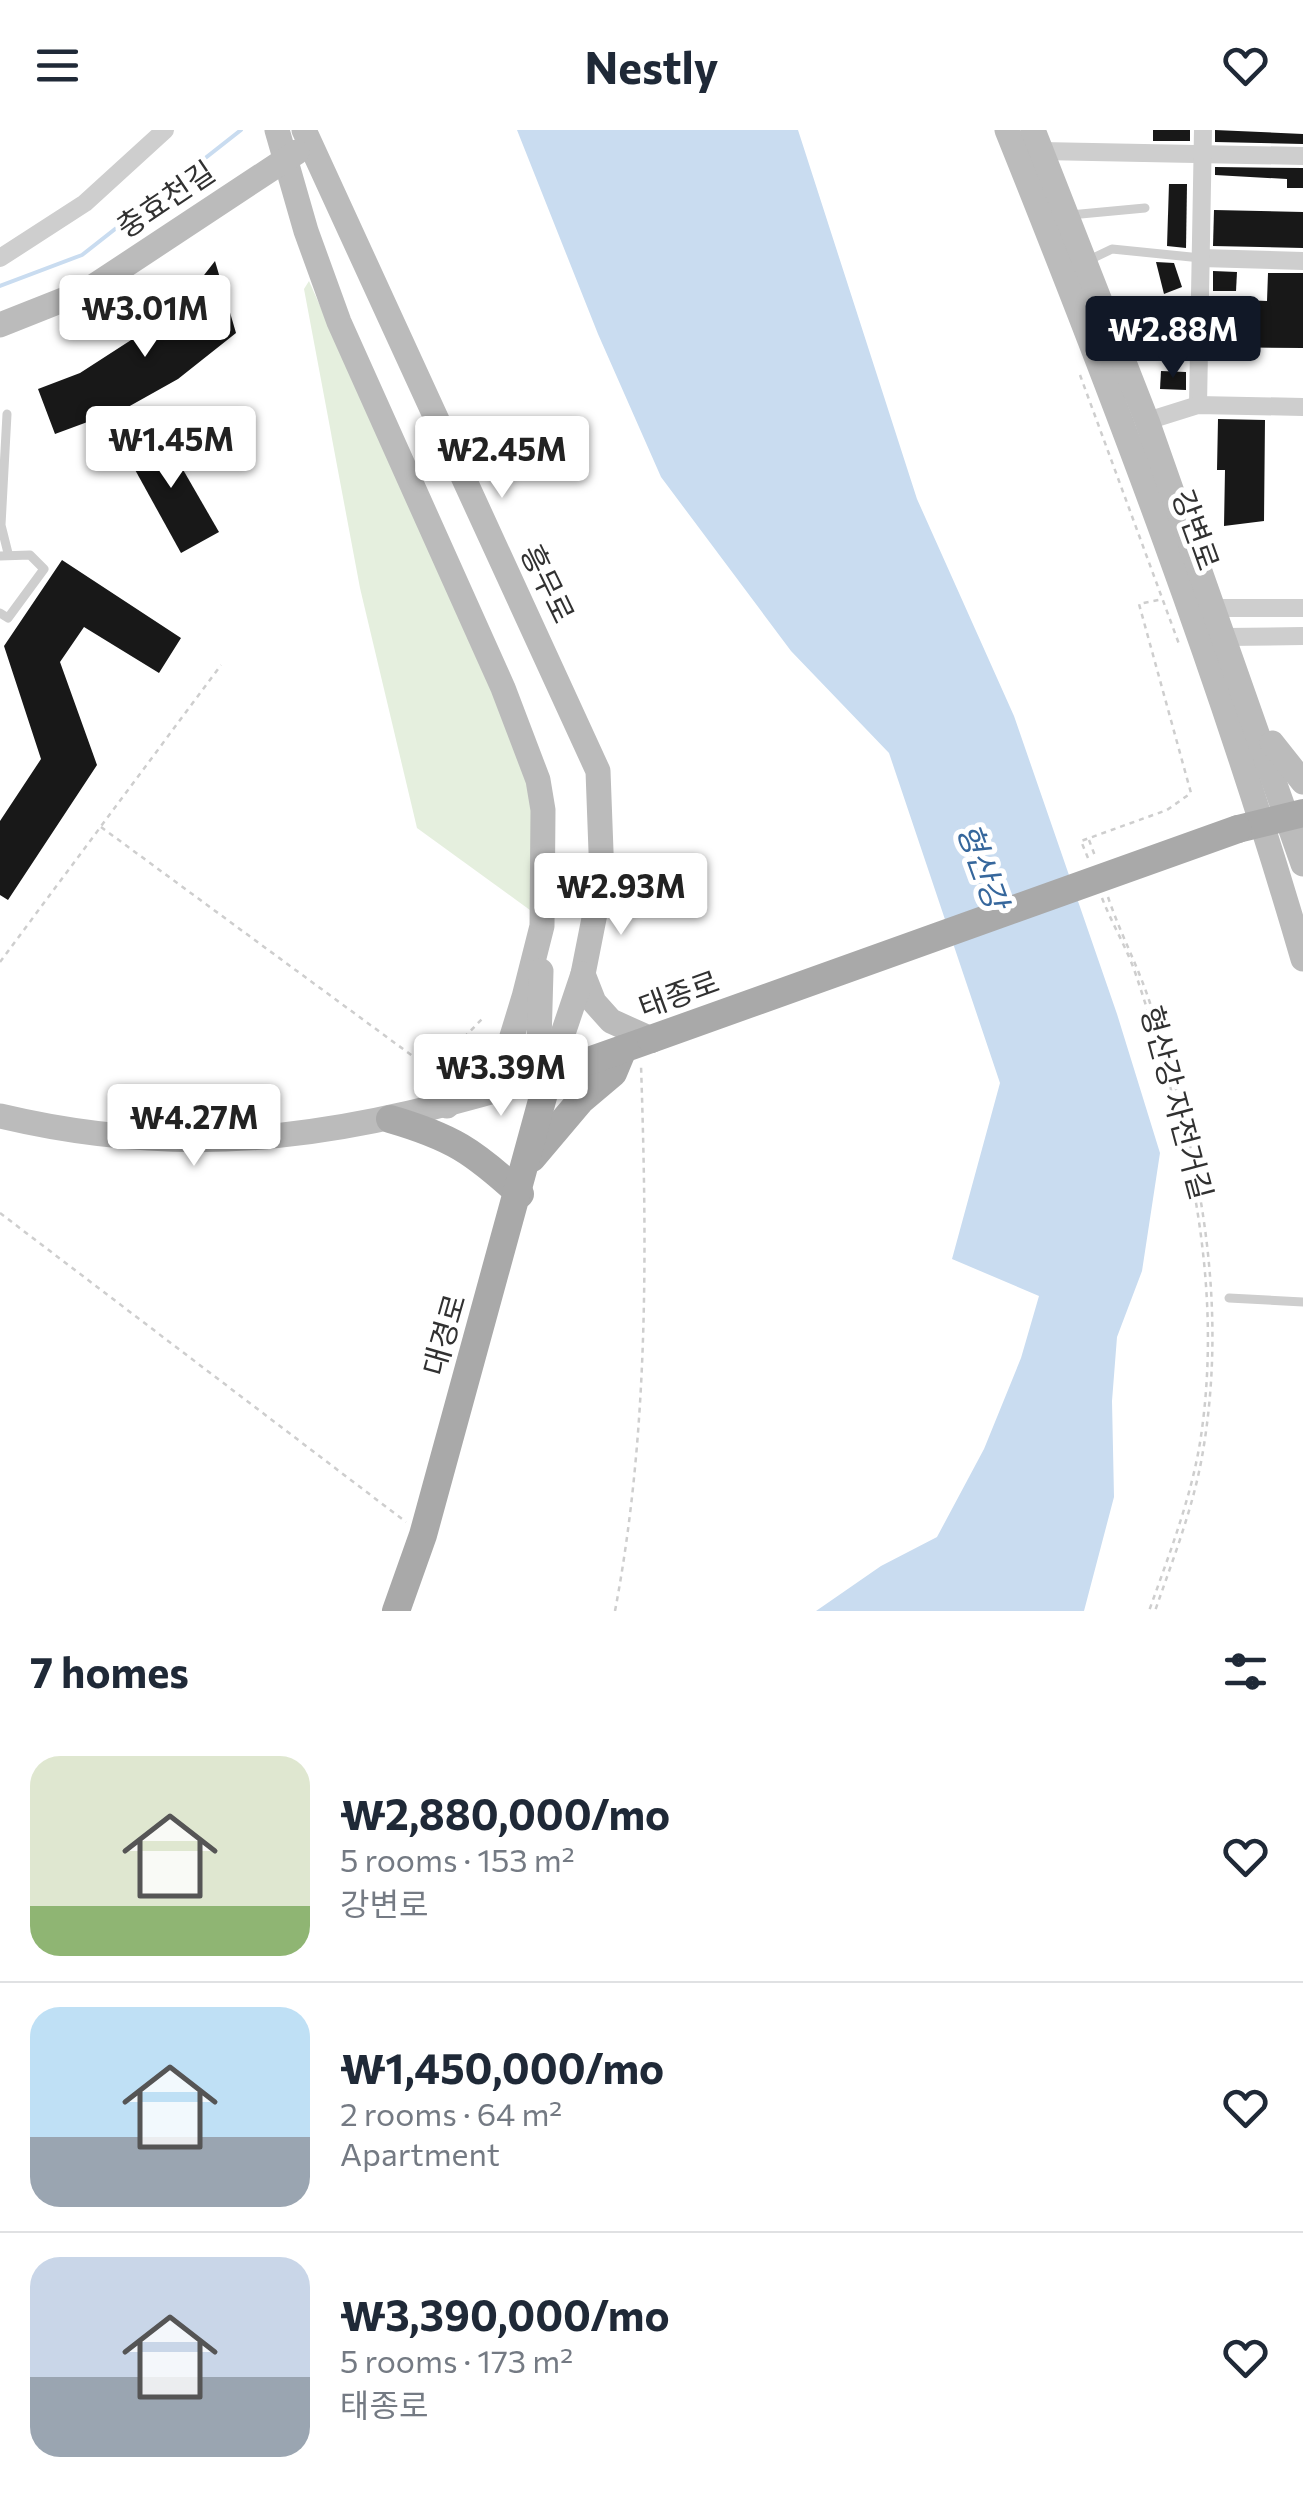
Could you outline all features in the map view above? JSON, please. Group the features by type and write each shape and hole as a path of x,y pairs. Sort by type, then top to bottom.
{"main road":[{"name":"태종로","path":"545,1080 1273,820"},
{"path":"527,1163 581,1100 614,1073 638,1044"},
{"name":"대경로","path":"396,1611 423,1535 520,1194 545,1080"},
{"path":"390,1119 444,1134 471,1150 520,1194"}],"street":[{"path":"0,258 85,204 164,130"},
{"path":"277,130 306,231 339,322 529,754 543,810 545,1080"},
{"name":"강변로","path":"1007,130 1273,820 1303,864"},
{"path":"1198,405 1203,130"},
{"name":"충효천길","path":"0,325 88,290 286,158 307,138"},
{"name":"흥무로","path":"307,138 598,771 602,878 583,974 545,1080"},
{"name":"강변로","path":"1303,156 1037,141 1148,422 1250,710 1303,959"},
{"path":"1201,258 1303,260"},
{"path":"1148,422 1198,405 1303,408"},
{"path":"1216,608 1303,608"},
{"path":"1226,637 1303,636"},
{"path":"1250,710 1260,716 1284,764 1303,782"},
{"path":"432,1070 447,1106 509,1046 542,926"},
{"path":"583,974 594,1002 638,1044"},
{"name":"태종로","path":"0,1116 98,1136 185,1142 318,1133 447,1106 545,1080"}],"lane":[{"path":"1067,215 1145,208"},
{"path":"1085,262 1112,249 1201,258"},
{"path":"0,614 8,618 44,569 30,555 4,555 1,513 7,414"},
{"path":"1230,1298 1303,1302"}],"path":[{"path":"1077,366 1182,651"},
{"path":"1088,859 1082,841 1167,810 1190,793 1139,604 1163,599"},
{"path":"0,962 221,665"},
{"path":"101,827 432,1070 482,1019"},
{"path":"1089,838 1100,871"},
{"name":"형산강 자전거길","path":"1105,887 1137,964 1192,1139 1211,1282 1210,1399 1202,1454 1152,1611"},
{"path":"1101,894 1134,970 1180,1116 1198,1196 1207,1291 1202,1432 1178,1531 1152,1611"},
{"path":"615,1611 629,1536 641,1410 646,1232 638,1044"},
{"path":"0,1214 423,1535"}],"green space":[{"path":"309,281 532,782 534,913 417,828 360,588 304,289"}],"water":[{"name":"형산강","path":"517,130 798,130 917,499 1014,716 1117,1014 1160,1153 1142,1271 1117,1337 1112,1401 1114,1497 1084,1611 816,1611 881,1566 937,1537 984,1449 1021,1358 1039,1296 952,1259 1000,1083 889,753 791,651 661,477 598,334"}],"building":[{"path":"1153,130 1190,130 1190,141 1153,141"},
{"path":"1215,130 1303,134 1303,144 1215,142"},
{"path":"1215,167 1303,168 1303,188 1287,188 1287,179 1215,175"},
{"path":"1169,184 1187,184 1186,248 1167,246"},
{"path":"1214,210 1303,212 1303,248 1213,246"},
{"path":"215,261 236,333 178,379 128,407 55,434 38,389 80,373 176,311"},
{"path":"1156,262 1174,263 1182,287 1164,294"},
{"path":"1213,271 1237,272 1236,291 1213,291"},
{"path":"1268,273 1303,273 1303,348 1212,347 1212,324 1242,324 1242,300 1267,301"},
{"path":"1146,314 1168,314 1168,327 1146,326"},
{"path":"1161,371 1186,372 1186,390 1160,389"},
{"path":"1218,419 1265,420 1264,521 1224,526 1225,470 1217,470"},
{"path":"159,428 219,532 181,553 123,448"},
{"path":"62,560 181,638 159,673 84,627 60,662 97,765 8,900 0,895 0,821 41,759 4,646"}],"waterway":[{"path":"0,286 82,255 241,130"}]}
